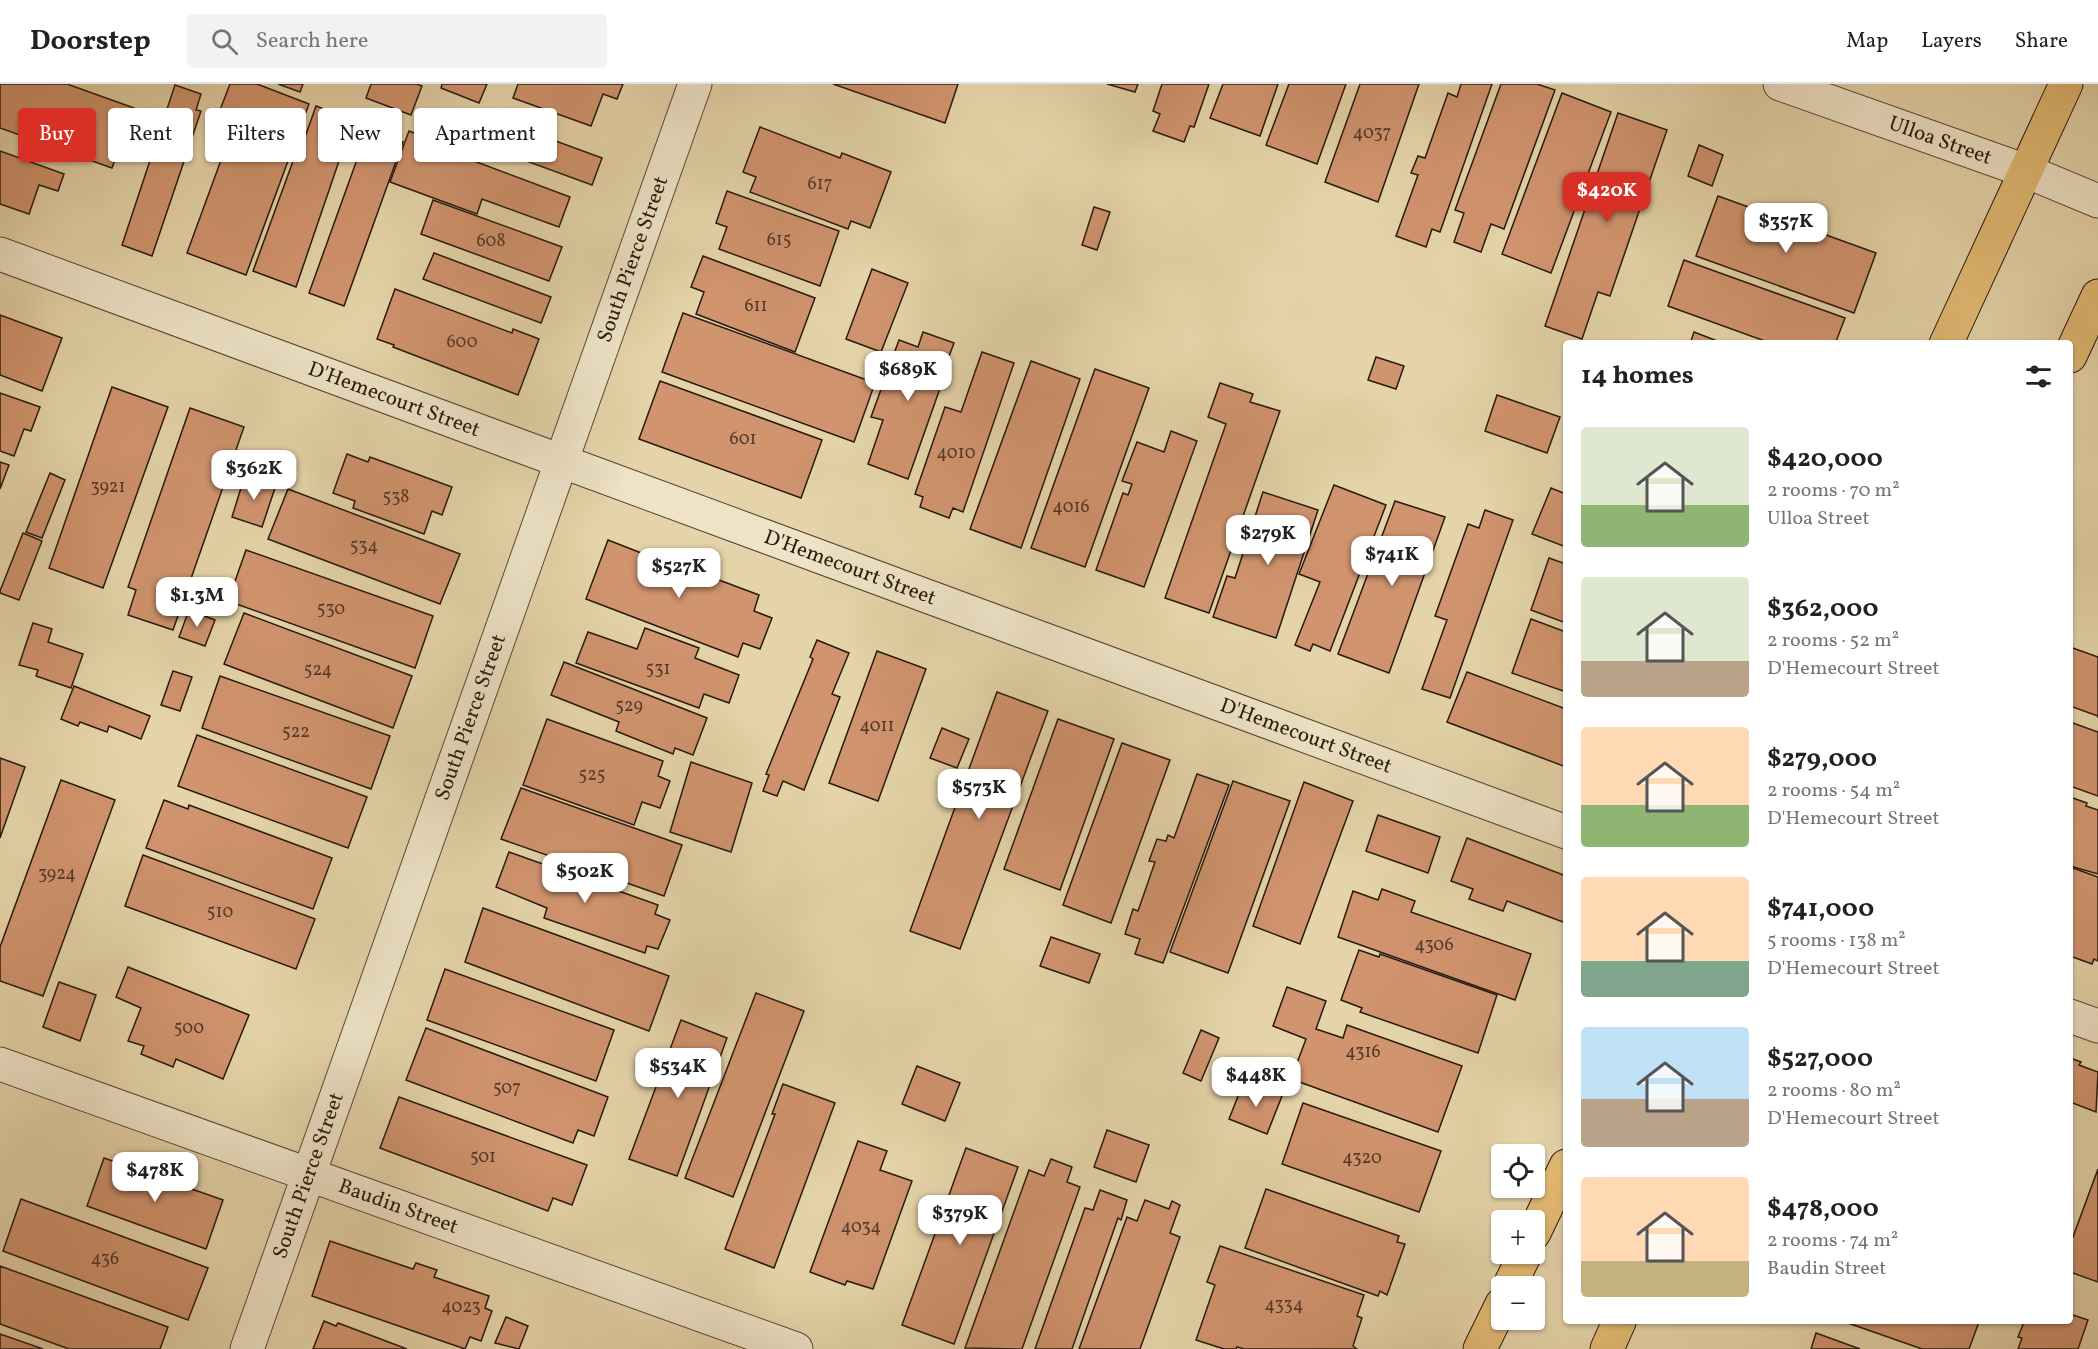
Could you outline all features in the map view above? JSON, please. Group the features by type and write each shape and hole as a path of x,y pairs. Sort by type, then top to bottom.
{"main road":[{"path":"1948,340 2066,84"},
{"path":"2073,350 2098,296"},
{"path":"1545,1210 1563,1172"},
{"path":"1607,1349 1618,1324"},
{"path":"1480,1349 1491,1326"}],"street":[{"name":"South Pierce Street","path":"247,1349 695,84"},
{"name":"Ulloa Street","path":"1780,84 2026,171 2098,201"},
{"name":"D'Hemecourt Street","path":"0,254 1563,831"},
{"path":"2073,1017 2098,1026"},
{"name":"Baudin Street","path":"0,1064 796,1349"}],"building":[{"path":"0,84 67,84 134,108 108,108 108,162 114,162 112,168 95,162 96,108 18,108 18,134 0,128"},
{"path":"230,84 257,84 309,104 306,112 306,108 221,108"},
{"path":"278,84 303,84 300,92"},
{"path":"371,84 417,84 422,86 411,115 402,112 402,108 392,108 366,98"},
{"path":"442,84 487,84 479,103 441,88"},
{"path":"518,84 623,84 617,99 603,94 591,126 557,114 557,108 541,108 513,98"},
{"path":"833,84 958,84 945,123"},
{"path":"1107,84 1138,84 1135,92"},
{"path":"1162,84 1209,84 1194,127 1190,126 1184,142 1153,131 1160,114 1153,111"},
{"path":"1223,84 1278,84 1260,136 1210,118"},
{"path":"1289,84 1346,84 1317,164 1266,145"},
{"path":"1360,84 1419,84 1378,202 1325,182"},
{"path":"1461,84 1492,84 1440,232 1432,229 1426,247 1396,236 1418,175 1411,173 1418,156 1425,158 1448,93 1457,97"},
{"path":"1501,84 1537,84 1555,90 1504,229 1491,224 1481,252 1454,242 1464,213 1455,210"},
{"path":"175,85 201,94 196,110 201,111 193,135 193,108 167,108"},
{"path":"1562,93 1611,112 1551,273 1502,254"},
{"path":"316,106 321,108 318,108 318,162 339,162 296,287 253,271 293,162 306,162 306,134"},
{"path":"1618,113 1667,130 1610,296 1598,292 1582,339 1545,326"},
{"path":"760,127 840,158 842,153 891,172 870,228 851,221 848,229 750,192 756,177 743,172"},
{"path":"409,131 414,133 414,162 477,162 570,197 559,227 482,199 477,214 390,182 397,162 402,162 402,150"},
{"path":"557,141 602,158 592,185 529,162 557,162"},
{"path":"1699,145 1723,155 1712,186 1688,176"},
{"path":"0,151 18,157 18,162 31,162 64,174 58,191 39,185 29,214 0,204"},
{"path":"149,162 184,162 152,256 122,245"},
{"path":"220,162 288,162 246,275 187,253"},
{"path":"356,162 396,162 344,306 309,293"},
{"path":"727,191 839,231 820,286 719,249 727,227 716,223"},
{"path":"1718,196 1876,253 1854,313 1696,256"},
{"path":"433,200 562,247 549,281 421,234"},
{"path":"1094,207 1110,212 1097,250 1082,245"},
{"path":"434,253 551,297 541,323 423,279"},
{"path":"703,256 815,298 795,352 696,314 704,292 691,287"},
{"path":"1684,260 1845,318 1837,340 1762,340 1668,306"},
{"path":"872,269 908,283 881,352 846,339"},
{"path":"395,289 512,333 513,329 539,339 518,395 377,339"},
{"path":"683,313 875,383 854,442 662,372"},
{"path":"0,315 62,338 42,391 0,375"},
{"path":"923,332 954,343 908,479 868,464 883,420 871,417 899,340 918,347"},
{"path":"1694,332 1715,340 1691,340"},
{"path":"982,352 1014,363 963,512 953,508 949,518 920,507 923,497 915,494 945,407 961,412"},
{"path":"1376,357 1404,366 1396,389 1368,380"},
{"path":"1031,361 1080,379 1021,548 970,529"},
{"path":"1095,369 1149,388 1085,567 1031,548"},
{"path":"660,381 822,440 801,498 639,439"},
{"path":"1220,383 1253,394 1250,402 1280,411 1209,613 1165,598 1226,424 1208,417"},
{"path":"112,387 168,407 103,588 49,568"},
{"path":"0,393 40,407 31,431 24,429 14,456 0,451"},
{"path":"1497,395 1560,417 1547,453 1485,431"},
{"path":"190,408 244,427 173,630 128,615 136,590 128,587"},
{"path":"1171,431 1197,441 1144,587 1096,570 1123,493 1128,495 1132,484 1122,481 1137,442 1164,452"},
{"path":"347,454 368,462 370,457 452,487 442,515 432,511 424,534 353,508 355,501 333,493"},
{"path":"0,462 9,465 0,489"},
{"path":"50,473 65,480 42,538 26,532"},
{"path":"245,475 276,485 262,527 232,517"},
{"path":"1334,485 1386,505 1330,651 1313,644 1310,651 1295,645 1320,582 1299,574"},
{"path":"1551,488 1563,493 1563,546 1532,534"},
{"path":"288,489 460,554 440,604 268,539"},
{"path":"1263,492 1318,510 1276,638 1213,617 1227,576 1235,578"},
{"path":"1395,501 1445,517 1389,673 1338,654"},
{"path":"1485,510 1513,520 1450,698 1422,689 1447,620 1435,616 1468,524 1479,528"},
{"path":"23,533 42,541 19,600 0,593 0,591"},
{"path":"608,540 672,565 675,557 713,572 711,577 759,595 754,611 772,618 760,649 743,643 738,657 586,599"},
{"path":"246,550 433,616 415,668 228,601"},
{"path":"1549,558 1563,563 1563,622 1531,610"},
{"path":"189,610 215,620 205,646 179,637"},
{"path":"244,613 412,676 393,728 224,664"},
{"path":"1531,619 1563,631 1563,691 1512,673"},
{"path":"33,623 52,629 48,642 83,654 71,688 36,676 38,670 19,665"},
{"path":"645,628 699,648 695,658 739,675 729,703 704,694 699,708 576,663 588,632 637,649"},
{"path":"817,640 849,653 832,694 840,697 804,790 783,781 777,796 763,791 769,775 766,774 813,659 810,657"},
{"path":"2073,648 2098,657 2098,716 2073,707"},
{"path":"877,651 926,669 878,801 829,783"},
{"path":"564,662 707,718 693,755 675,748 673,754 616,731 619,722 551,695"},
{"path":"173,671 192,677 180,711 161,705"},
{"path":"1467,672 1563,708 1563,766 1447,722"},
{"path":"220,676 390,736 371,789 202,728"},
{"path":"74,686 150,716 141,739 109,726 107,732 80,722 78,726 61,719"},
{"path":"997,692 1048,711 960,949 910,931"},
{"path":"547,719 663,761 658,776 670,781 660,808 642,802 634,825 523,785"},
{"path":"1058,719 1114,739 1060,890 1004,869"},
{"path":"2073,723 2098,732 2098,796 2073,787"},
{"path":"942,728 969,739 957,768 930,758"},
{"path":"197,735 367,797 348,848 178,786"},
{"path":"1122,743 1170,760 1111,923 1063,905"},
{"path":"0,758 25,767 0,838"},
{"path":"691,762 752,783 731,852 670,832"},
{"path":"1197,774 1229,785 1163,963 1135,954 1140,939 1125,934 1133,909 1138,911 1155,862 1149,861 1157,839 1166,841 1168,835 1174,838"},
{"path":"61,780 115,800 43,996 0,981 0,947"},
{"path":"1233,781 1290,801 1228,973 1170,952"},
{"path":"1304,782 1353,801 1300,944 1253,926"},
{"path":"521,788 682,845 664,896 501,839"},
{"path":"2073,798 2098,810 2098,874 2073,867"},
{"path":"164,800 188,809 189,805 332,858 313,909 146,848"},
{"path":"1378,815 1440,837 1428,873 1366,851"},
{"path":"1467,838 1563,875 1563,922 1507,901 1503,911 1469,899 1473,889 1451,881"},
{"path":"509,852 658,905 655,914 670,920 658,949 647,946 645,953 544,918 547,908 496,887"},
{"path":"143,855 315,919 296,969 125,906"},
{"path":"2073,868 2098,877 2098,961 2094,959 2092,964 2073,957"},
{"path":"1382,889 1415,901 1411,912 1531,954 1515,1000 1338,937 1353,891 1378,900"},
{"path":"483,908 669,976 649,1031 465,962"},
{"path":"1051,937 1100,954 1089,983 1040,966"},
{"path":"1359,950 1379,957 1380,954 1497,995 1478,1053 1360,1012 1362,1008 1341,1000"},
{"path":"128,967 249,1015 223,1079 176,1059 173,1067 141,1054 144,1046 128,1041 141,1008 116,997"},
{"path":"445,969 614,1030 596,1081 427,1020"},
{"path":"59,982 96,995 80,1041 43,1027"},
{"path":"1287,987 1326,1001 1316,1029 1343,1038 1347,1025 1462,1066 1438,1132 1291,1079 1306,1039 1273,1026"},
{"path":"756,993 804,1011 733,1197 685,1178"},
{"path":"681,1020 727,1038 677,1176 629,1159"},
{"path":"426,1028 608,1097 594,1136 578,1130 573,1143 406,1080"},
{"path":"1201,1030 1219,1038 1201,1081 1183,1073"},
{"path":"2073,1059 2081,1062 2079,1065 2098,1072 2096,1112 2073,1103"},
{"path":"917,1066 960,1083 945,1121 902,1104"},
{"path":"1244,1081 1282,1096 1267,1134 1229,1119"},
{"path":"783,1084 835,1103 774,1268 725,1249 775,1114 772,1114"},
{"path":"399,1097 587,1165 572,1205 553,1198 548,1211 380,1148"},
{"path":"1303,1103 1441,1151 1419,1212 1282,1164"},
{"path":"1107,1130 1149,1145 1136,1182 1094,1167"},
{"path":"858,1141 887,1151 880,1170 912,1181 873,1289 847,1281 845,1285 810,1272"},
{"path":"966,1148 1018,1167 954,1344 902,1325"},
{"path":"104,1158 223,1200 206,1249 87,1206"},
{"path":"1051,1159 1072,1167 1067,1182 1080,1187 1022,1349 965,1348 1029,1170 1044,1176"},
{"path":"2098,1169 2098,1282 2073,1273 2073,1237"},
{"path":"1266,1189 1399,1236 1397,1242 1405,1244 1387,1295 1380,1291 1378,1296 1245,1248"},
{"path":"1100,1190 1127,1200 1121,1220 1118,1218 1072,1349 1035,1349 1085,1208 1093,1210"},
{"path":"21,1199 208,1268 188,1320 3,1251"},
{"path":"1145,1200 1169,1209 1172,1201 1180,1205 1170,1233 1180,1237 1140,1349 1079,1349 1127,1217 1137,1221"},
{"path":"330,1241 413,1269 416,1263 437,1270 434,1277 489,1296 485,1308 492,1311 481,1341 470,1337 465,1349 312,1296"},
{"path":"1220,1246 1364,1295 1357,1316 1362,1318 1353,1346 1357,1349 1244,1349 1237,1347 1236,1349 1224,1349 1196,1340 1215,1285 1207,1282"},
{"path":"0,1266 168,1327 160,1349 69,1349 0,1324"},
{"path":"2073,1315 2088,1320 2078,1349 2018,1349 2022,1338 2018,1337 2023,1324 2073,1324"},
{"path":"506,1317 528,1326 519,1349 495,1343"},
{"path":"324,1321 336,1326 338,1323 407,1349 313,1349"},
{"path":"1851,1324 1978,1324 1969,1349 1922,1349"},
{"path":"1816,1333 1860,1349 1811,1349"},
{"path":"0,1334 43,1349 0,1349"}]}
